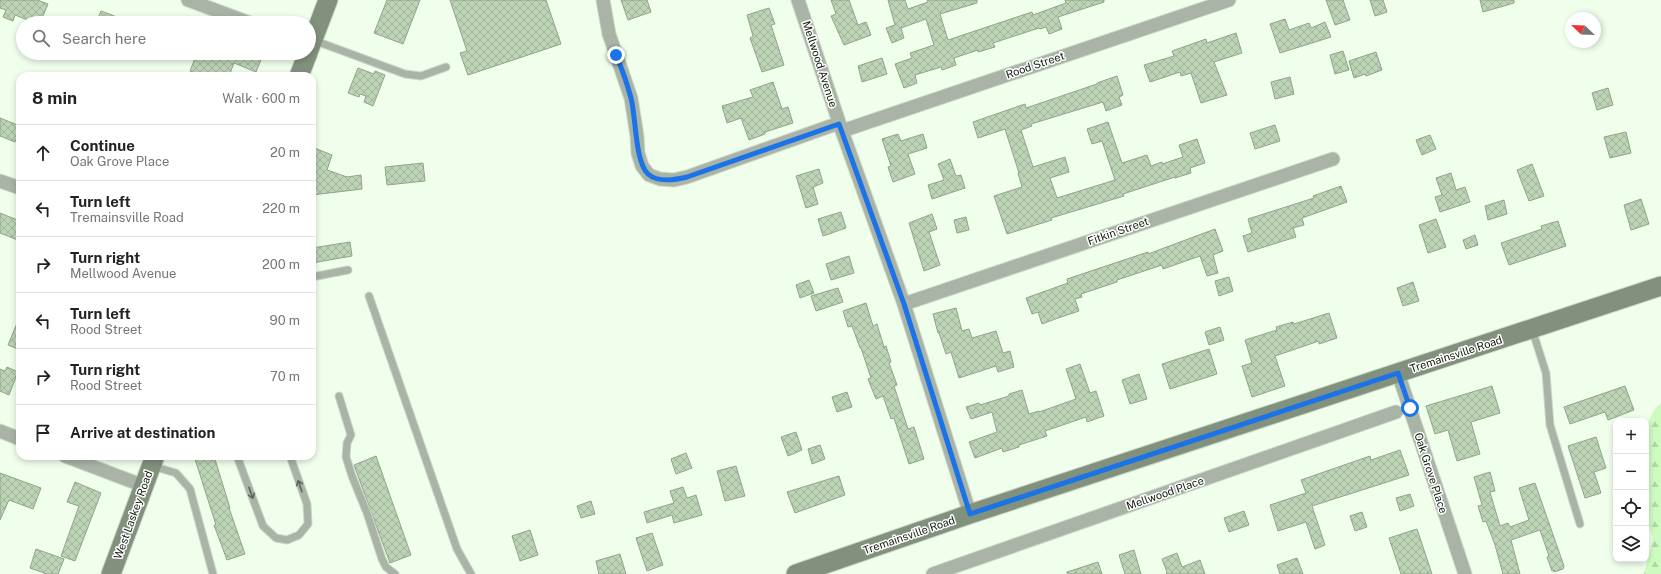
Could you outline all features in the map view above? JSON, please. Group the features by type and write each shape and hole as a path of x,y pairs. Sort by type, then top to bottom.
{"street":[{"path":"188,0 231,16"},
{"path":"316,31 328,0"},
{"name":"Rood Street","path":"603,0 609,34 631,98 638,153 642,166 649,175 660,180 674,180 687,177 1229,0"},
{"name":"Mellwood Avenue","path":"798,0 841,127 904,304 970,514"},
{"path":"301,72 305,60"},
{"name":"Fitkin Street","path":"904,304 1333,159"},
{"path":"0,181 16,187"},
{"name":"Tremainsville Road","path":"796,574 970,514 1661,286"},
{"name":"Oak Grove Place","path":"1398,373 1465,574"},
{"name":"Mellwood Place","path":"933,574 1396,412"},
{"path":"0,431 16,437"},
{"path":"79,460 144,486"},
{"name":"West Laskey Road","path":"111,574 153,461"}],"lane":[{"path":"316,49 405,74 421,76 446,67"},
{"path":"316,276 348,270"},
{"path":"369,296 457,549 471,574"},
{"path":"1532,328 1546,373 1550,425 1580,524"},
{"path":"339,396 350,435 347,443 346,457 382,559 386,568 395,574"},
{"path":"238,460 263,526 276,538 287,540 299,535 308,524 306,504 291,460"},
{"path":"153,461 176,473 190,489 213,574"}],"green space":[{"path":"1661,403 1661,574 1644,574 1647,562 1649,562 1649,554 1653,538 1649,527 1649,421 1654,410"}],"building":[{"path":"0,0 37,0 48,4 43,16 15,15 13,21 3,17 6,10 0,8"},
{"path":"387,0 420,0 403,44 374,33"},
{"path":"450,0 546,0 561,44 468,75 460,53 467,51"},
{"path":"621,0 647,0 651,12 628,20"},
{"path":"831,0 849,0 858,25 866,22 871,35 844,45 831,16 836,14"},
{"path":"888,0 905,0 908,9 928,2 927,0 977,0 977,3 940,14 948,40 1032,12 1033,15 1066,3 1065,0 1104,0 1104,2 1058,17 1062,29 1049,34 1046,27 1039,28 993,43 995,47 978,52 978,50 954,58 956,65 942,70 941,67 915,75 917,83 904,88 895,64 912,58 910,53 934,45 926,19 901,28 904,38 892,43 886,28 895,25"},
{"path":"1326,0 1343,0 1350,20 1335,25"},
{"path":"1370,0 1383,0 1387,12 1375,16"},
{"path":"1480,0 1514,0 1514,3 1483,12"},
{"path":"769,8 775,24 771,25 784,65 762,72 750,38 753,36 747,15"},
{"path":"101,11 114,16 99,16"},
{"path":"1285,19 1289,30 1309,23 1311,28 1325,22 1331,37 1280,53 1270,24"},
{"path":"1236,33 1242,53 1214,62 1227,95 1201,103 1191,73 1181,76 1180,72 1150,82 1144,65 1174,56 1172,51 1206,39 1207,43"},
{"path":"1343,51 1349,70 1335,74 1330,55"},
{"path":"1376,52 1382,70 1366,76 1365,74 1354,78 1349,61"},
{"path":"882,58 887,74 862,82 858,66"},
{"path":"194,60 261,60 256,72 234,63 231,72 190,71"},
{"path":"358,68 374,74 375,71 385,75 373,106 364,102 366,96 360,94 359,97 348,93"},
{"path":"1117,76 1123,95 1119,97 1122,105 1106,111 1103,102 1031,124 1032,126 1021,130 1033,167 1065,157 1069,172 1050,178 1057,198 1115,180 1102,141 1092,144 1087,129 1108,122 1122,163 1147,155 1151,166 1162,162 1162,164 1183,157 1179,145 1197,139 1205,163 1190,168 1191,173 1123,194 1124,196 1051,218 1052,220 1007,234 994,196 1022,187 1019,173 1005,129 978,138 973,122 1025,104 1026,108"},
{"path":"1290,77 1294,94 1275,99 1271,82"},
{"path":"773,82 782,109 788,107 793,123 765,132 765,134 749,140 741,118 727,123 722,106 753,97 750,90"},
{"path":"1608,88 1613,105 1597,110 1592,93"},
{"path":"0,118 16,124 15,142 0,136"},
{"path":"1275,125 1280,141 1255,149 1250,133"},
{"path":"1626,132 1631,153 1610,158 1604,137"},
{"path":"898,134 901,141 923,134 927,148 908,154 915,174 893,182 888,167 891,166 882,139"},
{"path":"1430,135 1436,149 1422,155 1416,140"},
{"path":"316,149 332,155 327,170 347,177 361,175 362,189 316,195"},
{"path":"950,159 956,176 961,175 965,188 932,199 928,185 944,180 938,164"},
{"path":"423,163 425,181 387,185 385,167"},
{"path":"1532,164 1544,196 1529,201 1517,170"},
{"path":"819,169 823,183 813,187 818,204 806,208 796,176"},
{"path":"1451,173 1456,190 1465,187 1470,202 1440,212 1435,197 1442,195 1436,178"},
{"path":"1341,186 1347,202 1302,218 1304,225 1293,228 1296,237 1248,252 1243,236 1252,233 1248,219 1314,198 1313,196"},
{"path":"1641,199 1649,224 1631,230 1624,205"},
{"path":"1504,200 1507,214 1488,220 1485,206"},
{"path":"841,212 846,228 823,236 818,219"},
{"path":"0,213 16,219 16,239 0,233"},
{"path":"932,214 937,229 929,232 940,265 924,271 909,223"},
{"path":"966,217 969,230 957,233 954,220"},
{"path":"1436,219 1446,247 1428,253 1419,225"},
{"path":"1558,221 1566,246 1509,265 1501,243 1542,229 1541,226"},
{"path":"1215,229 1223,251 1213,255 1218,273 1207,276 1200,256 1163,269 1162,265 1081,294 1082,297 1075,299 1079,311 1042,324 1038,312 1032,314 1026,298 1068,283 1067,279 1148,252 1148,254"},
{"path":"1475,235 1478,245 1466,249 1463,240"},
{"path":"350,242 352,256 316,262 316,247"},
{"path":"849,256 854,273 831,280 826,264"},
{"path":"1229,277 1233,291 1219,296 1215,281"},
{"path":"809,280 814,293 800,298 796,285"},
{"path":"1413,282 1419,301 1403,306 1397,288"},
{"path":"838,288 843,302 816,311 811,296"},
{"path":"866,303 873,326 877,324 884,347 886,346 891,362 889,363 897,385 894,386 908,429 914,427 924,459 909,464 894,418 891,419 883,396 876,399 868,379 871,378 861,348 852,326 848,327 843,311"},
{"path":"956,308 962,331 969,329 972,338 996,331 1003,353 1010,351 1014,367 998,372 996,366 959,378 951,352 946,354 933,314"},
{"path":"1329,313 1337,338 1319,344 1319,341 1275,356 1285,386 1252,397 1242,366 1252,363 1245,340 1277,330 1276,327 1293,322 1294,324"},
{"path":"16,326 16,348 8,345"},
{"path":"1220,327 1224,340 1209,345 1205,332"},
{"path":"1209,349 1217,374 1170,389 1162,364"},
{"path":"1080,364 1090,393 1096,391 1104,416 1087,422 1086,417 1045,431 1047,436 1019,445 1019,447 1003,452 1002,448 975,458 969,442 997,432 992,412 971,419 966,407 979,403 980,405 1009,396 1009,394 1022,390 1029,414 1076,399 1066,369"},
{"path":"7,367 16,371 16,377 9,395 0,391 0,369 5,371"},
{"path":"1139,374 1147,399 1130,404 1122,380"},
{"path":"1492,386 1500,413 1471,422 1480,454 1457,461 1448,430 1435,434 1426,406"},
{"path":"1625,386 1634,410 1608,420 1605,412 1570,424 1564,407"},
{"path":"847,392 852,407 837,412 832,397"},
{"path":"796,432 802,450 788,456 781,437"},
{"path":"1596,437 1606,468 1594,472 1601,493 1585,498 1568,446"},
{"path":"820,445 825,459 812,464 808,449"},
{"path":"1400,450 1409,475 1312,506 1325,545 1315,549 1306,522 1278,531 1270,505 1306,493 1301,480 1370,456 1371,460"},
{"path":"686,453 692,468 676,474 671,459"},
{"path":"376,456 411,555 390,563 354,465"},
{"path":"195,460 215,460 229,508 245,554 227,560 214,525 216,525"},
{"path":"736,466 745,496 725,501 717,471"},
{"path":"1490,472 1495,491 1490,492 1500,526 1508,523 1510,527 1529,520 1519,488 1535,483 1564,566 1563,569 1554,572 1554,570 1552,571 1547,557 1549,556 1540,530 1511,540 1520,574 1503,574 1495,545 1486,521 1483,522 1478,506 1482,505 1474,477"},
{"path":"0,473 41,488 33,509 9,500 0,520"},
{"path":"839,476 845,495 795,513 787,492"},
{"path":"75,482 101,493 75,561 61,556 79,506 67,502"},
{"path":"683,487 687,498 696,495 702,515 674,523 672,515 647,523 644,512 674,503 670,491"},
{"path":"1410,494 1414,506 1400,511 1396,498"},
{"path":"591,501 595,514 581,518 577,506"},
{"path":"1244,511 1249,525 1229,532 1224,518"},
{"path":"1362,512 1367,527 1355,531 1350,516"},
{"path":"1417,529 1432,574 1401,574 1389,538"},
{"path":"530,530 538,555 520,561 512,536"},
{"path":"652,533 663,565 647,571 636,538"},
{"path":"36,549 64,559 58,574 47,574 30,568"},
{"path":"1134,550 1141,574 1125,574 1119,555"},
{"path":"1177,553 1182,567 1200,560 1205,574 1166,574 1167,572 1162,559"},
{"path":"620,554 626,574 599,574 596,561"},
{"path":"1297,558 1303,574 1280,574 1277,565"},
{"path":"1098,562 1102,574 1067,574 1067,572"}],"route":[{"path":"616,55 624,74 631,98 635,117 638,153 642,166 649,175 660,180 674,180 687,177 839,124 904,304 970,514 1398,373 1410,408"}]}
